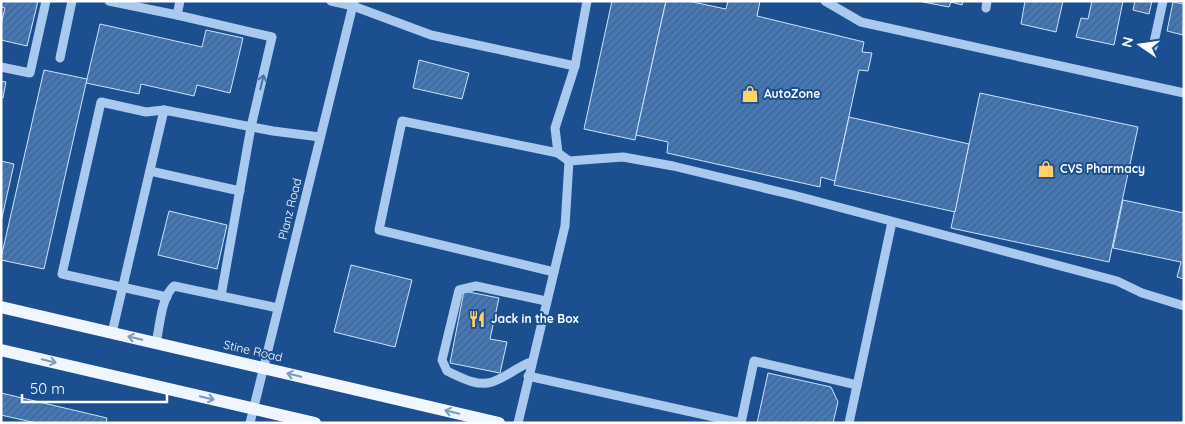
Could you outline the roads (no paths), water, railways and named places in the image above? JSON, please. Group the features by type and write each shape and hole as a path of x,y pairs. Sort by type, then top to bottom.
{"main road":[{"name":"Stine Road","path":"1,307 499,423"},
{"path":"1,350 315,423"}],"street":[{"path":"1,67 30,74 46,1"},
{"path":"60,58 72,1"},
{"path":"109,1 272,37 251,126 221,296"},
{"path":"177,15 180,1"},
{"path":"331,1 354,4 431,35 575,66"},
{"path":"558,153 555,128 575,66 588,1"},
{"path":"824,1 861,22 1184,94"},
{"path":"1153,47 1163,1"},
{"name":"Planz Road","path":"250,423 262,368 354,4"},
{"path":"167,297 62,274 101,102 146,112 164,110 320,137"},
{"path":"112,333 164,110"},
{"path":"554,272 379,230 402,121 558,153 569,161 623,157 673,166 1117,281 1142,293 1184,306"},
{"path":"518,423 531,362 565,226 569,161"},
{"path":"150,171 240,191"},
{"path":"848,423 892,222"},
{"path":"156,343 169,290 174,286 278,308"},
{"path":"531,362 517,367 492,382 470,381 447,371 442,360 460,290 476,286 546,302"},
{"path":"528,376 740,423 754,361 857,384"}],"place":[{"name":"AutoZone","path":"750,94"},
{"name":"CVS Pharmacy","path":"1046,169"},
{"name":"Jack in the Box","path":"477,319"}]}
